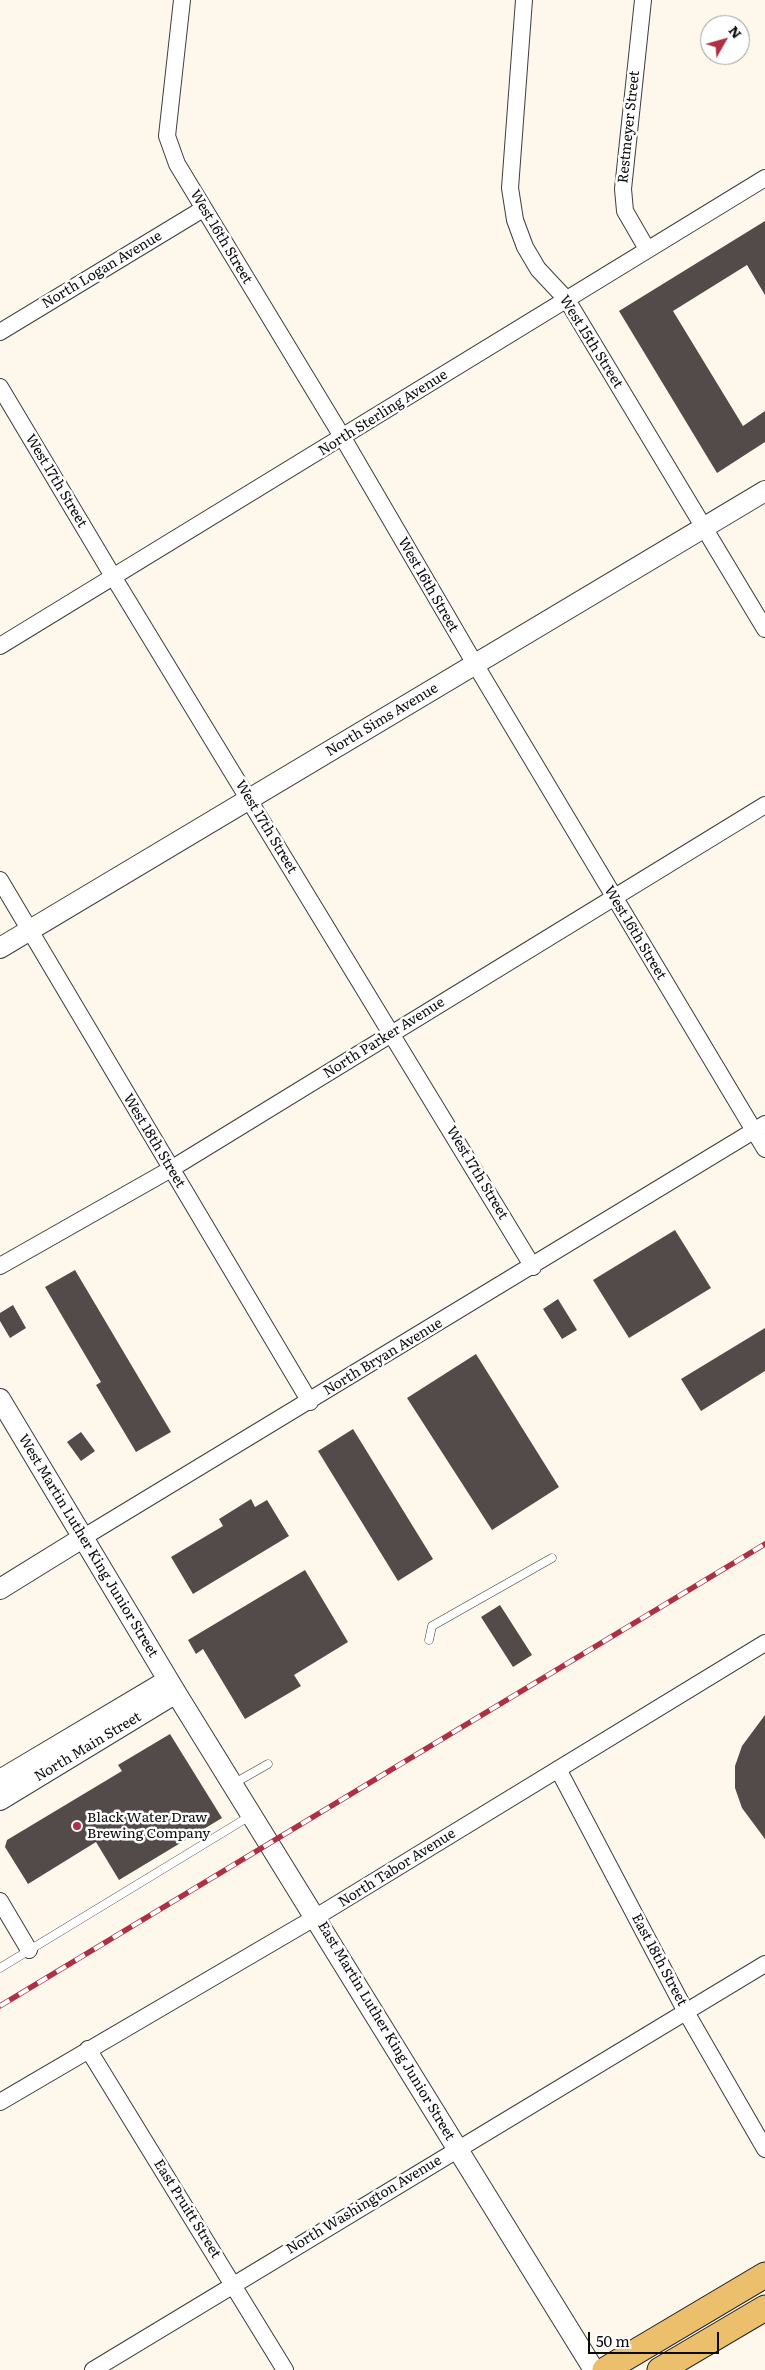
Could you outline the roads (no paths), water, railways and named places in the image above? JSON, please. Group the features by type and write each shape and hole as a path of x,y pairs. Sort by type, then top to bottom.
{"main road":[{"path":"605,2370 765,2275"},
{"path":"660,2370 765,2308"}],"street":[{"name":"West 16th Street","path":"182,0 167,136 177,164 343,438 614,898 760,1128 765,1149"},
{"name":"West 15th Street","path":"524,0 510,188 515,220 525,247 538,269 567,300 703,529 765,628"},
{"name":"Restmeyer Street","path":"643,0 623,189 625,211 647,249"},
{"name":"North Sterling Avenue","path":"0,646 343,438 765,178"},
{"name":"North Logan Avenue","path":"0,332 203,209"},
{"name":"West 17th Street","path":"0,387 533,1267"},
{"name":"North Sims Avenue","path":"0,948 765,491"},
{"name":"North Parker Avenue","path":"0,1266 171,1169 765,804"},
{"name":"West 18th Street","path":"0,880 310,1402"},
{"name":"North Bryan Avenue","path":"0,1589 760,1128"},
{"name":"West Martin Luther King Junior Street","path":"0,1399 172,1686"},
{"name":"North Tabor Avenue","path":"0,2102 316,1917 765,1644"},
{"name":"North Main Street","path":"0,1780 172,1686"},
{"name":"North Main Street","path":"0,1800 172,1686"},
{"name":"East Martin Luther King Junior Street","path":"172,1686 594,2370"},
{"name":"East 18th Street","path":"558,1769 686,2012 765,2149"},
{"path":"0,1901 29,1950"},
{"name":"North Washington Avenue","path":"93,2370 765,1964"},
{"name":"East Pruitt Street","path":"88,2050 285,2370"}],"lane":[{"path":"429,1640 432,1626 552,1558"},
{"path":"232,1784 268,1764"},
{"path":"0,1968 252,1814"}],"railway":[{"path":"0,2006 765,1544"}],"place":[{"name":"Black Water Draw Brewing Company","path":"77,1826"}]}
